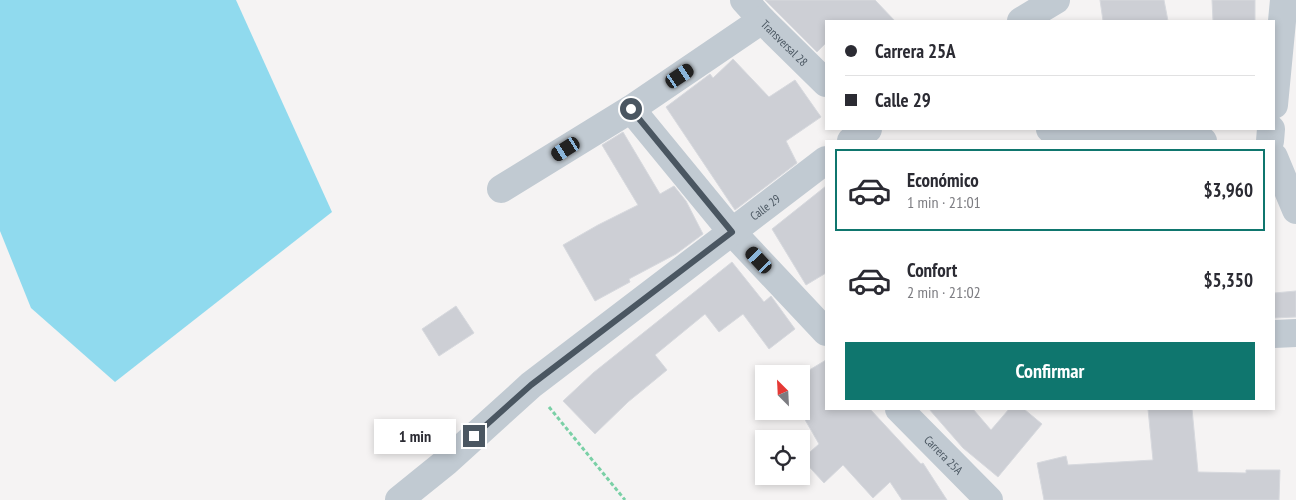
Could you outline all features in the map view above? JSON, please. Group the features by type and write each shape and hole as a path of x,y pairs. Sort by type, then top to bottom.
{"street":[{"path":"1023,20 1056,0"},
{"path":"1275,94 1284,0"},
{"path":"501,189 631,109 753,10"},
{"name":"Transversal 28","path":"753,10 825,82"},
{"path":"631,109 732,232 825,331"},
{"path":"852,140 867,130"},
{"path":"1063,130 1190,140"},
{"path":"1275,147 1296,149"},
{"path":"1275,159 1296,210"},
{"name":"Calle 29","path":"399,500 446,462 531,385 825,161"},
{"path":"1275,334 1296,333"},
{"name":"Carrera 25A","path":"910,413 989,500"}],"path":[{"path":"531,385 624,500"}],"water":[{"path":"0,0 236,0 332,212 115,382 31,308 0,231"}],"building":[{"path":"765,0 875,0 894,20 825,20 825,44 817,52"},
{"path":"1100,0 1164,0 1168,20 1103,20"},
{"path":"1212,0 1255,0 1255,20 1213,20"},
{"path":"733,59 769,97 795,80 821,117 786,141 797,163 735,210 666,107 710,74 713,78"},
{"path":"623,132 660,194 674,186 686,201 703,234 676,254 629,279 630,282 595,301 563,245 638,205 602,145"},
{"path":"825,187 825,274 806,285 772,229"},
{"path":"732,262 764,302 771,296 795,329 769,349 743,314 719,332 705,314 655,355 667,370 628,402 595,434 563,401 593,373"},
{"path":"1296,291 1296,317 1275,318 1275,293"},
{"path":"456,306 474,333 439,356 422,329"},
{"path":"825,361 825,410 871,410 921,464 923,463 947,500 902,500 890,482 873,498 843,465 824,483 810,468 810,452 819,444 805,420 810,420 810,370"},
{"path":"930,410 974,410 991,430 1008,410 1025,410 1042,424 998,477 963,448"},
{"path":"1148,410 1192,410 1198,472 1246,473 1246,470 1280,470 1279,500 1044,500 1037,463 1066,456 1068,465 1153,460"}],"route":[{"path":"474,436 531,385 732,232 631,109"}]}
